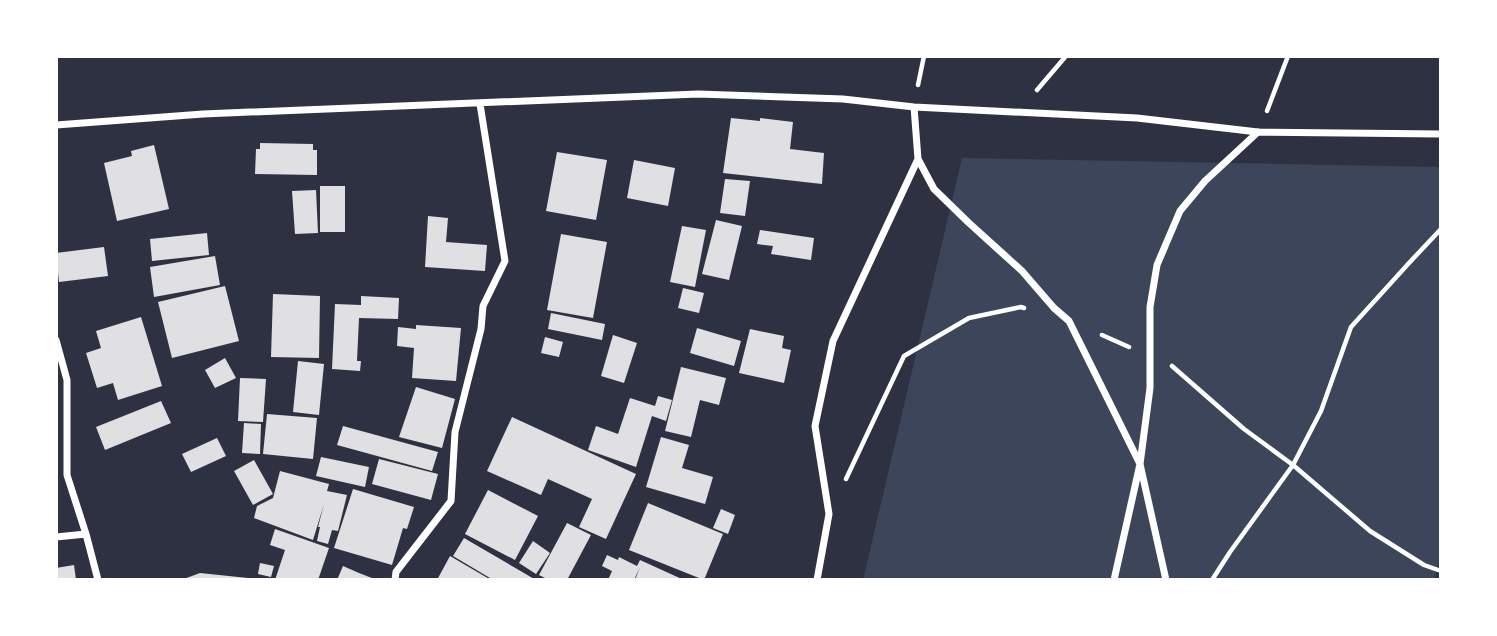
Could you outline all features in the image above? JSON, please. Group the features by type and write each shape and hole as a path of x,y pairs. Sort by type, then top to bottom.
{"street":[{"path":"56,125 203,114 698,94 843,99 914,107 1137,118 1258,132 1441,134"},
{"path":"394,580 396,572 451,501 455,432 481,329 483,306 505,261 480,104"},
{"path":"914,107 918,159 934,189 1022,271 1069,321 1140,464 1166,580"},
{"path":"1114,580 1140,464 1150,388 1150,307 1157,265 1180,211 1205,181 1258,132"},
{"path":"817,580 829,514 815,426 833,341 918,159"},
{"path":"56,341 67,380 67,475 98,580"},
{"path":"56,537 86,534"}],"path":[{"path":"914,107 925,56"},
{"path":"1022,113 1046,78 1066,56"},
{"path":"1258,132 1288,56"},
{"path":"1212,580 1293,466 1321,411 1351,327 1441,229"}],"shaded area":[{"path":"962,158 1441,167 1441,557 1434,580 863,580"}],"building":[{"path":"731,118 793,122 790,149 824,153 822,184 723,173"},
{"path":"260,143 313,144 313,150 317,150 317,175 255,174 256,149 260,149"},
{"path":"154,145 169,209 117,221 104,163 132,156 131,151"},
{"path":"557,152 607,160 596,220 546,211"},
{"path":"634,160 675,168 668,206 627,198"},
{"path":"725,179 750,181 745,216 720,213"},
{"path":"320,186 345,186 345,232 320,232"},
{"path":"316,190 318,233 295,234 292,191"},
{"path":"428,216 448,218 446,242 487,245 485,271 425,267"},
{"path":"716,220 742,226 729,280 702,274"},
{"path":"682,226 706,230 695,287 670,282"},
{"path":"760,230 814,238 811,260 771,254 773,246 757,244"},
{"path":"207,233 209,255 152,261 150,239"},
{"path":"561,234 607,242 593,318 547,310"},
{"path":"104,247 108,276 59,282 56,253"},
{"path":"215,256 220,285 154,297 150,267"},
{"path":"225,286 239,341 172,358 158,302"},
{"path":"683,288 704,293 699,313 678,308"},
{"path":"273,294 320,296 319,358 271,357"},
{"path":"361,296 399,298 398,319 359,318 357,361 361,361 360,371 332,369 335,304 361,305"},
{"path":"551,313 605,324 602,340 548,329"},
{"path":"141,317 162,386 118,400 113,383 97,388 86,353 101,348 96,331"},
{"path":"416,325 461,328 456,381 412,378 414,348 397,346 398,327 416,329"},
{"path":"697,328 741,341 734,366 690,353"},
{"path":"750,329 784,336 782,348 791,350 784,383 739,373"},
{"path":"613,335 637,343 624,383 601,376"},
{"path":"545,337 563,342 559,357 541,353"},
{"path":"225,358 236,378 215,388 205,370"},
{"path":"298,361 324,364 319,415 293,412"},
{"path":"681,367 726,378 719,405 700,400 691,437 665,431"},
{"path":"240,378 266,379 263,422 238,421"},
{"path":"416,387 455,399 442,448 399,437"},
{"path":"658,396 672,400 666,421 652,416 636,467 588,450 596,426 618,434 630,398 655,406"},
{"path":"161,401 171,423 105,450 96,427"},
{"path":"267,414 317,418 313,459 263,454"},
{"path":"512,417 636,474 606,539 579,527 592,499 548,479 541,495 487,471"},
{"path":"244,423 261,424 260,454 242,453"},
{"path":"343,426 438,452 432,471 337,445"},
{"path":"661,437 689,445 682,468 713,477 705,504 646,487"},
{"path":"217,438 226,456 191,472 182,454"},
{"path":"321,457 369,467 365,487 316,476"},
{"path":"379,459 438,474 431,500 372,484"},
{"path":"254,460 273,494 253,505 234,471"},
{"path":"280,471 329,484 327,491 347,495 338,531 332,530 328,544 317,541 324,504 313,540 254,518 257,506 273,498"},
{"path":"353,489 414,507 407,529 403,528 392,565 334,548"},
{"path":"488,490 538,516 515,560 465,534"},
{"path":"648,503 723,534 704,580 629,550"},
{"path":"721,509 735,515 728,534 713,528"},
{"path":"567,523 591,535 567,580 549,580 539,575"},
{"path":"275,529 329,548 318,580 275,580 285,550 270,545"},
{"path":"464,538 536,580 490,578 453,556"},
{"path":"533,541 550,553 536,574 519,563"},
{"path":"607,555 618,560 619,557 637,566 640,560 684,580 635,580 640,567 634,580 608,580 612,571 602,566"},
{"path":"450,556 491,580 437,580"},
{"path":"260,563 274,566 271,577 258,574"},
{"path":"74,565 76,580 56,580 56,568"},
{"path":"343,566 359,573 377,580 337,580"},
{"path":"200,573 248,578 248,580 181,580"}]}
